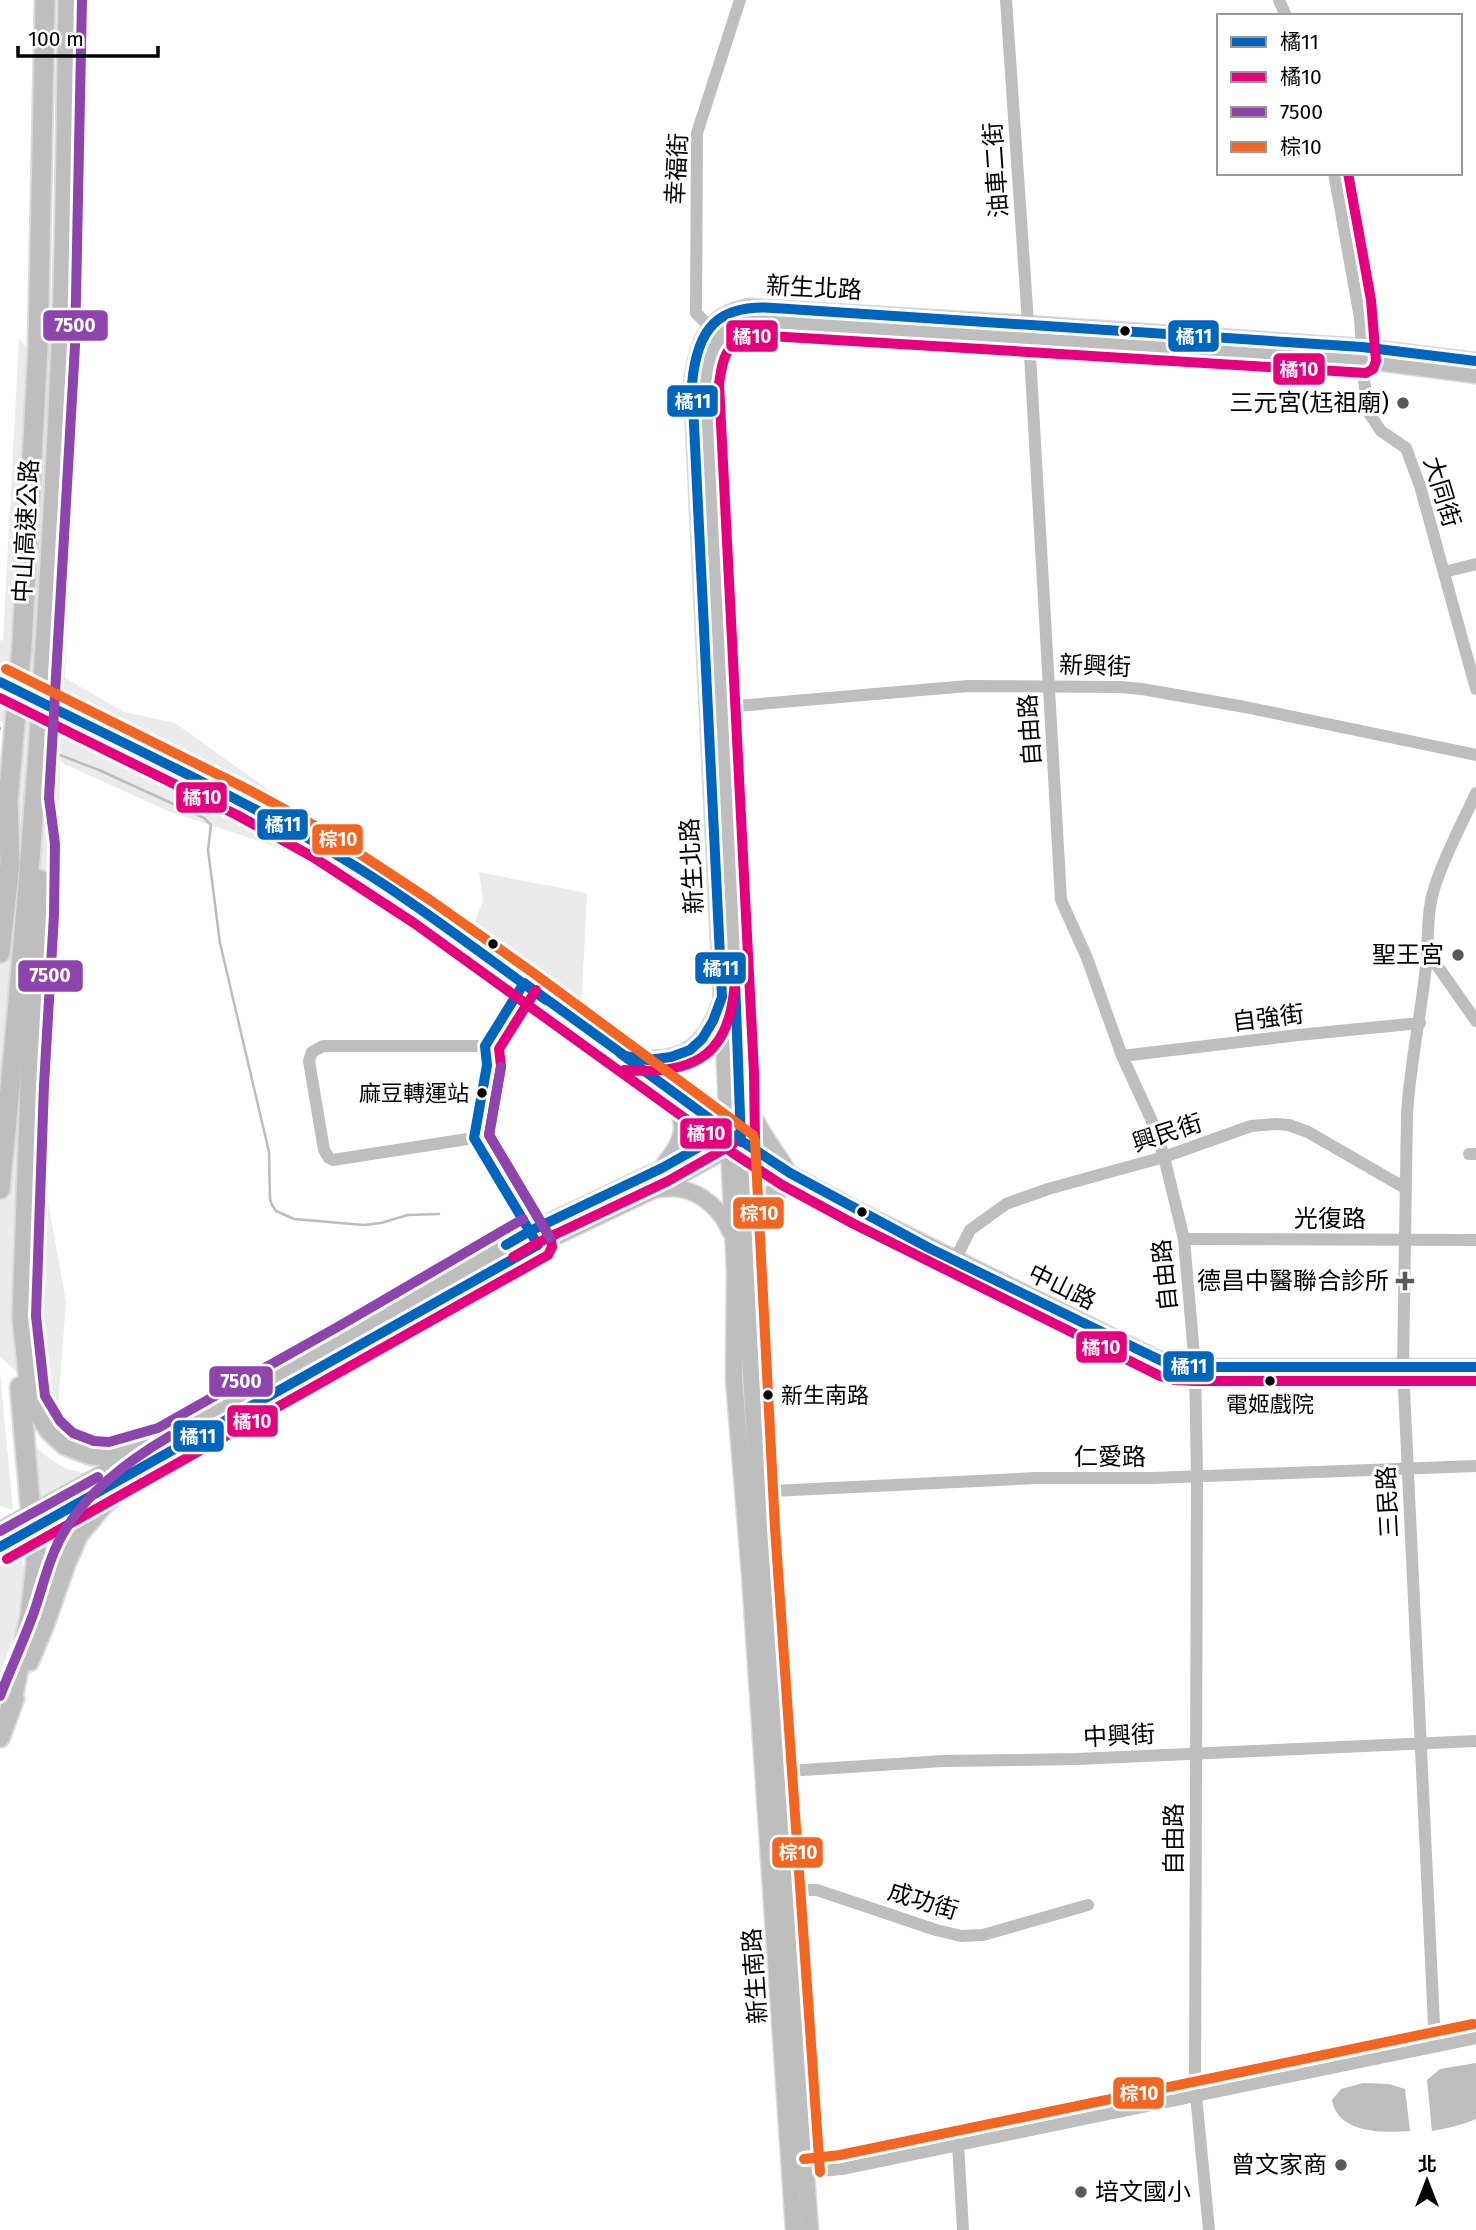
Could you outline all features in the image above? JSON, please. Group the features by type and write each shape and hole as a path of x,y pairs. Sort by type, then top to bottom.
{"highway":[{"name":"中山高速公路","path":"0,953 10,864 8,801 22,644 38,347 45,0"},
{"name":"中山高速公路","path":"0,1189 16,1039 35,799 61,345 68,0"},
{"path":"10,1708 34,1593 36,1564 22,1419 19,1356 40,915 41,844 35,799"},
{"path":"0,836 8,801"},
{"path":"22,1317 31,1401 49,1430 65,1446 91,1455 111,1456 163,1441"},
{"path":"0,1737 78,1535 103,1505 152,1462"}],"main road":[{"name":"新生北路","path":"734,1145 740,1074 692,384 698,347 715,332 722,317 738,309 750,307 1029,330 1476,361"},
{"name":"新生北路","path":"1362,354 1476,375"},
{"path":"0,682 243,803 320,845 422,911 726,1132 662,1168 530,1231 163,1441 32,1522 0,1547"},
{"name":"新生北路","path":"714,708 726,1132"},
{"path":"625,1056 659,1059 690,1050 702,1039 713,1021 722,997"},
{"path":"740,1074 748,1107 789,1172"},
{"path":"662,1168 674,1152 683,1128 678,1108 665,1087"},
{"name":"新生南路","path":"726,1132 734,1145 751,1492 798,2173 810,2230"},
{"path":"0,1530 32,1522 152,1462 538,1245 656,1189 734,1145"},
{"name":"中山路","path":"734,1145 955,1260 1176,1366 1476,1367"},
{"path":"656,1189 681,1189 710,1204 738,1233 769,1194 781,1188 810,1184"},
{"name":"新生南路","path":"771,1772 786,1890 798,2173 794,2230"}],"street":[{"name":"幸福街","path":"715,332 696,313 697,133 740,0"},
{"name":"油車二街","path":"1006,0 1029,330"},
{"name":"大同街","path":"1334,175 1357,302 1369,413 1381,431 1406,448 1420,486 1476,689"},
{"name":"自由路","path":"1029,330 1060,900 1087,958 1122,1056 1152,1119 1184,1239 1195,1367 1196,2095 1209,2230"},
{"path":"1444,572 1476,564"},
{"name":"新興街","path":"714,708 968,686 1048,685 1142,689 1330,724 1476,755"},
{"path":"1476,793 1434,887 1429,914 1427,957 1436,964 1476,1021"},
{"name":"三民路","path":"1427,957 1420,1023 1409,1085 1403,1367 1435,2046"},
{"path":"524,984 485,1046 487,1065 474,1139 538,1245"},
{"name":"自強街","path":"1122,1056 1420,1023"},
{"path":"474,1139 333,1160 324,1150 309,1061 312,1052 323,1046 485,1046"},
{"name":"興民街","path":"955,1260 970,1230 1006,1204 1048,1189 1164,1157 1251,1126 1289,1125 1317,1137 1405,1188"},
{"name":"光復路","path":"1184,1239 1476,1240"},
{"name":"仁愛路","path":"751,1492 1036,1478 1153,1478 1476,1466"},
{"name":"中興街","path":"771,1772 943,1761 1077,1759 1476,1741"},
{"name":"成功街","path":"786,1890 817,1891 961,1936 983,1935 1088,1905"},
{"path":"798,2173 842,2169 1476,2038"},
{"path":"958,2144 963,2230"}],"shaded area":[{"path":"74,0 89,0 65,678 124,712 175,723 322,828 318,867 283,849 168,811 60,762 56,984 44,1179 66,1302 58,1408 0,1357 0,774 8,726 0,721 0,640 3,641 19,338 61,387"},
{"path":"479,872 587,893 581,1013 471,931 483,900"},
{"path":"0,1373 13,1510 0,1506"},
{"path":"30,1436 52,1461 85,1474 27,1508"},
{"path":"87,1508 47,1584 41,1584 32,1544"},
{"path":"19,1555 24,1567 24,1597 0,1674 0,1566"},
{"path":"1476,2063 1476,2119 1432,2131 1427,2080 1440,2069"},
{"path":"1363,2083 1389,2084 1405,2089 1410,2131 1363,2129 1343,2119 1332,2100 1341,2089"}],"waterway":[{"path":"57,754 204,818 211,825 208,850 220,943 269,1152 270,1199 276,1211 294,1219 364,1225 408,1215 439,1214"}],"transit line":[{"name":"7500","path":"82,0 75,346 49,798 55,844 54,915 44,1085 36,1316 45,1396 60,1421 73,1433 94,1441 109,1442 158,1428 523,1219"},
{"name":"橘10","path":"755,1142 754,1073 719,384 728,352 738,342 755,335 1366,373 1373,369 1376,361 1371,300 1348,175"},
{"name":"橘11","path":"524,983 625,1056 648,1060 671,1057 690,1050 702,1039 713,1021 722,997 692,384 699,348 705,335 724,316 738,310 774,308 1362,347 1476,361"},
{"name":"棕10","path":"6,669 249,790 328,833 532,972 753,1135 775,1528 820,2172"},
{"name":"橘11","path":"0,682 200,781 348,861 406,899 546,1000"},
{"name":"橘10","path":"0,698 237,815 313,857 414,923 733,1153 782,1185 854,1224 1160,1376 1195,1381 1476,1381"},
{"name":"橘10","path":"624,1070 672,1069 706,1054 718,1042 727,1025 735,978"},
{"name":"橘11","path":"735,980 741,1142"},
{"name":"橘11","path":"0,1547 538,1245 474,1138 487,1065 485,1046 524,983"},
{"name":"橘10","path":"7,1559 548,1255 552,1247 551,1239 489,1135 501,1066 499,1049 536,990"},
{"name":"橘11","path":"620,1053 725,1130 790,1173 929,1248 1166,1363 1195,1367 1476,1367"},
{"name":"7500","path":"501,1067 489,1135 550,1238"},
{"name":"橘11","path":"506,1245 662,1168 726,1132"},
{"name":"橘10","path":"513,1257 668,1181 733,1144"},
{"name":"7500","path":"0,1696 52,1558 67,1527 100,1487 141,1454 170,1436"},
{"name":"7500","path":"0,1531 98,1477"},
{"name":"棕10","path":"804,2159 840,2155 1473,2024"}],"place":[{"name":"三元宮(尪祖廟)","path":"1403,403"},
{"name":"聖王宮","path":"1458,955"},
{"name":"麻豆轉運站","path":"482,1093"},
{"name":"德昌中醫聯合診所","path":"1405,1281"},
{"name":"電姬戲院","path":"1270,1381"},
{"name":"新生南路","path":"768,1395"},
{"name":"曾文家商","path":"1341,2165"},
{"name":"培文國小","path":"1081,2192"}]}
